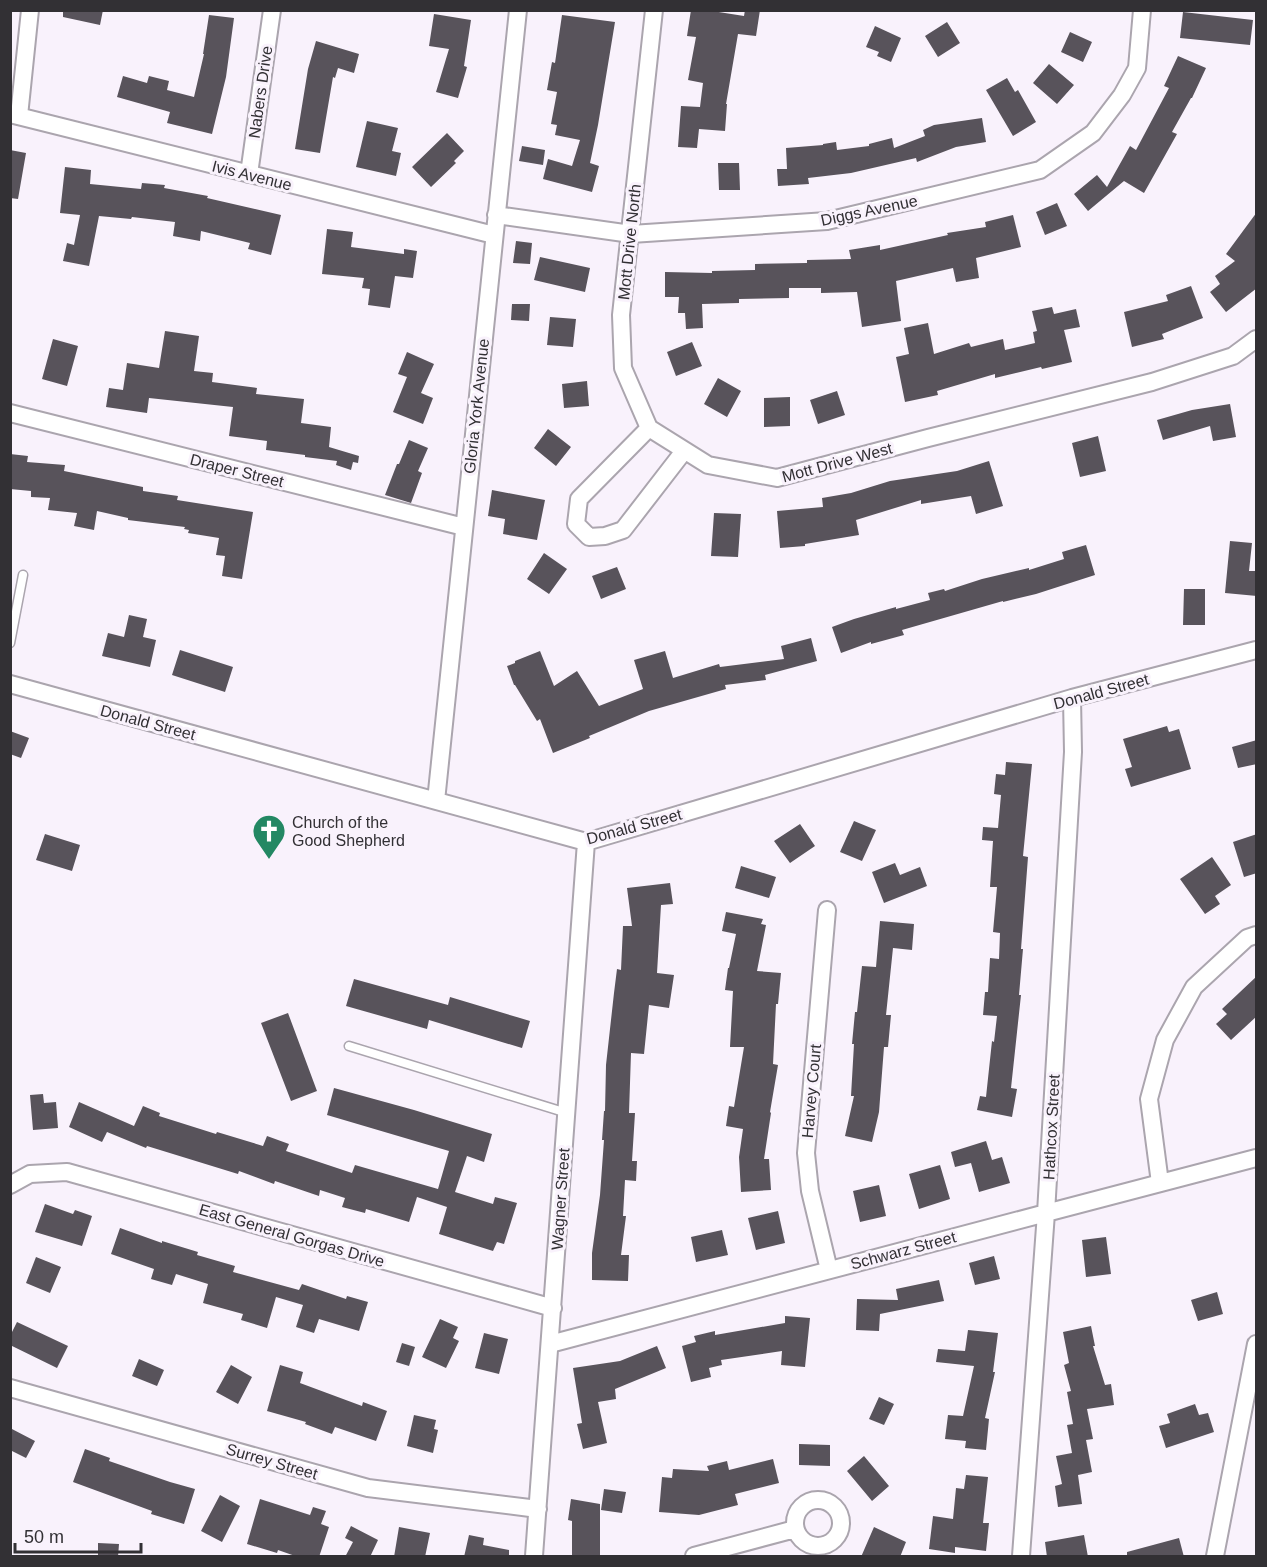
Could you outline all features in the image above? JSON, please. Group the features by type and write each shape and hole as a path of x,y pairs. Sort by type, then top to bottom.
{"street":[{"path":"15,115 30,10"},
{"name":"Nabers Drive","path":"249,174 272,10"},
{"name":"Gloria York Avenue","path":"436,801 518,10"},
{"name":"Mott Drive North","path":"649,428 623,368 621,315 654,10"},
{"name":"Diggs Avenue","path":"496,215 631,234 826,221 1040,170 1093,133 1122,95 1137,68 1142,10"},
{"name":"Ivis Avenue","path":"15,115 494,236"},
{"name":"Mott Drive West","path":"684,451 708,465 777,478 1152,382 1233,356 1252,346"},
{"name":"Draper Street","path":"10,413 464,527"},
{"path":"649,428 684,451 623,530 605,536 589,537 576,524 579,499 649,428"},
{"name":"Donald Street","path":"10,684 586,842 1072,698 1257,650"},
{"name":"Hathcox Street","path":"1021,1557 1046,1213 1073,752 1072,698"},
{"name":"Wagner Street","path":"534,1557 586,842"},
{"name":"Harvey Court","path":"827,910 806,1153 810,1191 829,1270"},
{"path":"1160,1183 1149,1099 1165,1040 1194,987 1247,938 1257,935"},
{"name":"Schwarz Street","path":"550,1344 1257,1158"},
{"name":"East General Gorgas Drive","path":"10,1185 30,1174 67,1172 553,1308"},
{"path":"1215,1557 1257,1344"},
{"name":"Surrey Street","path":"10,1388 368,1488 538,1509"},
{"path":"694,1557 795,1528"}],"lane":[{"path":"10,643 23,575"},
{"path":"349,1047 567,1113"}],"building":[{"path":"63,10 103,10 100,25 63,17"},
{"path":"691,10 744,16 745,10 760,10 756,36 738,34 726,104 725,131 699,129 697,148 678,147 681,106 700,107 703,83 688,80 696,37 687,36"},
{"path":"1183,12 1253,20 1250,45 1180,38"},
{"path":"434,14 471,20 464,66 467,67 458,98 436,92 449,49 429,46"},
{"path":"209,15 234,18 226,77 212,134 167,123 170,112 117,97 123,76 147,83 149,76 169,81 167,90 194,97 204,54"},
{"path":"562,15 615,22 590,163 599,166 592,192 543,179 548,159 572,166 580,140 555,135 557,125 551,124 557,92 547,90 552,62 555,63"},
{"path":"947,22 960,43 938,57 925,36"},
{"path":"875,26 901,38 891,62 877,56 879,52 866,47"},
{"path":"1070,32 1092,42 1083,62 1061,52"},
{"path":"316,41 359,54 354,73 338,68 335,78 333,77 320,153 295,149 308,69"},
{"path":"1178,56 1206,68 1172,132 1177,134 1144,193 1124,181 1088,211 1074,194 1097,175 1107,187 1130,146 1136,150 1169,88 1164,86"},
{"path":"1049,64 1074,85 1057,104 1033,83"},
{"path":"1007,78 1015,92 1018,90 1036,122 1013,136 986,90"},
{"path":"982,118 986,142 956,147 917,162 916,158 851,173 808,178 809,184 778,186 777,169 787,169 786,148 836,142 837,150 869,146 869,144 892,138 894,148 925,136 923,130 934,125"},
{"path":"367,121 398,128 392,151 401,153 396,176 356,167"},
{"path":"447,133 464,151 454,161 456,163 431,187 412,167"},
{"path":"522,146 545,150 543,165 519,161"},
{"path":"10,150 26,153 18,199 10,198"},
{"path":"718,163 739,163 740,190 719,190"},
{"path":"65,167 91,170 90,184 141,189 142,183 165,185 164,188 208,196 207,198 281,215 271,255 248,249 250,243 201,231 200,241 173,236 175,222 99,216 89,266 63,261 67,243 74,245 80,215 60,213"},
{"path":"1057,203 1067,226 1045,235 1036,212"},
{"path":"1257,212 1257,288 1226,312 1210,292 1220,284 1215,276 1235,261 1226,254"},
{"path":"1013,215 1021,247 976,258 979,278 956,282 953,268 896,281 901,321 862,327 857,292 821,293 821,288 789,288 789,298 739,299 739,303 702,304 703,328 686,329 685,313 678,313 679,297 665,297 665,272 712,273 712,271 755,270 755,264 851,259 849,250 880,245 880,250 948,235 947,233 986,227 985,222"},
{"path":"327,229 353,232 351,247 404,254 404,249 417,251 413,278 395,276 390,308 368,305 370,289 362,288 364,278 322,274"},
{"path":"516,241 532,243 530,264 513,263"},
{"path":"540,257 590,268 585,292 534,280"},
{"path":"1191,286 1203,318 1162,334 1164,339 1132,347 1124,312 1168,301 1166,295"},
{"path":"512,304 530,304 529,321 511,320"},
{"path":"1052,307 1054,314 1076,309 1080,327 1064,330 1072,362 995,378 995,374 937,391 938,395 905,402 896,357 909,354 904,328 928,323 934,354 969,343 971,347 1003,339 1005,350 1035,343 1033,332 1037,331 1032,311"},
{"path":"550,317 576,319 573,347 547,345"},
{"path":"165,331 199,336 194,371 213,373 212,382 257,388 256,394 304,399 301,423 331,427 329,447 359,456 358,463 353,462 351,470 336,465 337,461 266,450 267,441 229,436 233,407 149,398 147,413 106,407 109,388 123,390 127,363 159,368"},
{"path":"53,339 78,346 67,386 42,379"},
{"path":"692,342 702,366 676,376 667,352"},
{"path":"407,352 434,364 421,393 433,398 423,424 393,412 407,377 398,374"},
{"path":"718,378 741,391 727,417 704,404"},
{"path":"587,381 589,406 564,408 562,384"},
{"path":"837,391 845,415 818,424 810,400"},
{"path":"790,397 790,426 764,427 764,398"},
{"path":"1230,404 1236,437 1213,441 1210,426 1163,440 1157,420 1192,410"},
{"path":"548,429 571,447 556,466 534,448"},
{"path":"1098,436 1106,471 1080,477 1072,443"},
{"path":"409,440 428,448 418,471 422,473 411,503 385,495"},
{"path":"10,454 28,456 27,462 65,465 64,471 143,487 143,491 178,496 177,500 253,512 242,579 222,576 225,556 216,555 219,538 188,533 189,530 184,529 185,527 128,520 128,518 97,511 94,530 74,526 77,513 48,510 50,498 31,497 31,491 10,489"},
{"path":"989,461 1003,506 976,514 971,496 921,504 921,500 856,520 859,535 805,544 805,546 780,548 777,511 823,507 822,498 851,493 890,481 957,471"},
{"path":"492,490 545,500 537,540 503,534 505,519 488,516"},
{"path":"714,513 741,514 738,557 711,556"},
{"path":"1230,541 1252,543 1249,571 1257,571 1257,596 1225,593"},
{"path":"1086,545 1095,575 1036,594 1003,601 902,630 904,635 871,644 871,642 841,653 832,627 896,607 896,609 930,600 928,593 944,589 945,591 982,579 1029,568 1029,570 1064,559 1062,552"},
{"path":"544,553 567,569 549,594 527,579"},
{"path":"617,567 626,589 601,599 592,576"},
{"path":"1184,589 1205,589 1205,625 1183,625"},
{"path":"129,615 147,619 143,637 156,640 150,667 102,656 108,633 124,637"},
{"path":"811,638 817,661 765,675 766,680 725,685 726,689 649,711 553,753 540,719 537,721 514,685 507,666 540,651 554,686 577,671 599,706 643,689 634,660 665,651 673,678 719,664 720,667 784,659 781,646"},
{"path":"180,650 233,667 225,692 172,675"},
{"path":"1167,726 1169,732 1179,729 1191,769 1131,787 1125,769 1132,767 1123,739"},
{"path":"10,731 29,738 21,758 10,754"},
{"path":"1257,740 1257,764 1238,768 1232,747"},
{"path":"1006,762 1032,764 1023,856 1028,857 1021,949 1023,949 1019,995 1021,995 1011,1088 1017,1089 1012,1117 977,1110 980,1096 986,1097 992,1041 994,1042 997,1016 983,1015 985,992 988,992 990,958 999,959 1000,933 993,932 997,887 990,887 993,841 982,840 983,827 998,828 1001,795 994,794 996,774 1005,775"},
{"path":"854,821 876,830 862,861 840,852"},
{"path":"800,824 815,846 790,863 774,841"},
{"path":"45,834 80,845 72,871 36,860"},
{"path":"1257,834 1257,873 1244,877 1233,842"},
{"path":"1212,857 1231,885 1215,896 1220,904 1205,914 1180,879"},
{"path":"895,863 900,875 920,867 927,886 884,903 872,872"},
{"path":"741,866 776,877 769,898 735,888"},
{"path":"670,883 673,904 661,905 657,973 674,975 669,1008 649,1005 644,1054 631,1053 629,1113 635,1113 632,1161 637,1161 636,1181 625,1180 623,1216 626,1216 621,1255 629,1255 628,1281 592,1280 592,1253 600,1195 604,1140 602,1140 606,1065 614,993 617,969 621,970 623,926 632,926 627,888"},
{"path":"726,912 763,919 761,924 766,925 757,971 781,973 778,1004 776,1004 773,1064 778,1065 764,1159 769,1159 771,1190 741,1192 739,1157 743,1129 726,1126 729,1106 734,1107 744,1047 730,1047 733,991 725,990 736,934 722,931"},
{"path":"880,921 914,924 912,950 893,948 886,1015 891,1015 888,1047 884,1047 879,1112 872,1142 845,1136 854,1096 851,1096 854,1044 852,1044 862,966 876,967"},
{"path":"1257,976 1257,1016 1231,1040 1216,1024 1227,1014 1222,1009"},
{"path":"354,979 448,1005 450,997 530,1021 522,1048 429,1020 427,1029 346,1006"},
{"path":"288,1013 317,1091 291,1101 261,1023"},
{"path":"334,1088 492,1134 484,1162 467,1156 455,1192 493,1204 495,1197 517,1203 504,1244 497,1242 493,1251 439,1234 447,1207 417,1197 409,1222 366,1209 365,1213 342,1207 345,1198 320,1190 319,1196 275,1181 274,1184 239,1171 238,1174 147,1146 146,1148 107,1132 102,1142 69,1127 79,1102 134,1126 143,1106 160,1113 159,1116 263,1146 267,1136 289,1144 286,1151 352,1173 355,1165 438,1189 449,1151 327,1115"},
{"path":"43,1094 44,1103 56,1102 58,1128 33,1130 30,1095"},
{"path":"986,1141 992,1160 1002,1157 1010,1183 979,1192 971,1163 955,1167 951,1152"},
{"path":"940,1165 950,1199 919,1209 909,1174"},
{"path":"879,1185 886,1216 860,1222 853,1191"},
{"path":"45,1204 73,1214 75,1210 92,1216 82,1246 35,1232"},
{"path":"778,1211 785,1243 756,1250 748,1218"},
{"path":"120,1228 235,1266 233,1272 299,1290 302,1284 346,1299 347,1296 368,1302 359,1331 319,1319 314,1333 296,1327 303,1305 276,1297 267,1328 241,1320 243,1314 203,1303 208,1284 176,1274 172,1285 151,1279 154,1269 111,1254"},
{"path":"722,1230 728,1255 696,1262 691,1237"},
{"path":"1106,1237 1111,1274 1086,1277 1082,1240"},
{"path":"994,1256 1000,1279 975,1285 969,1263"},
{"path":"36,1257 61,1267 50,1293 26,1283"},
{"path":"939,1280 944,1301 880,1314 879,1331 856,1330 857,1299 898,1300 896,1289"},
{"path":"1217,1292 1223,1314 1198,1321 1191,1300"},
{"path":"785,1316 810,1318 805,1367 781,1365 782,1351 721,1360 722,1365 709,1368 711,1377 691,1382 682,1346 696,1342 694,1336 715,1331 715,1335 785,1323"},
{"path":"440,1319 458,1327 453,1338 459,1341 446,1368 422,1357"},
{"path":"17,1322 68,1346 57,1368 10,1345 10,1336"},
{"path":"1091,1326 1095,1346 1093,1346 1105,1385 1111,1384 1114,1405 1087,1409 1093,1439 1086,1440 1092,1472 1078,1475 1082,1504 1058,1507 1055,1486 1062,1484 1056,1456 1072,1453 1067,1425 1073,1424 1067,1392 1071,1391 1064,1365 1069,1363 1063,1332"},
{"path":"968,1330 998,1333 993,1372 995,1372 985,1418 989,1419 986,1450 965,1448 966,1441 945,1439 948,1415 963,1416 974,1366 936,1362 938,1349 965,1351"},
{"path":"484,1333 508,1339 499,1374 475,1368"},
{"path":"402,1343 415,1347 409,1366 396,1362"},
{"path":"657,1346 666,1368 615,1389 616,1399 598,1402 607,1443 583,1449 577,1424 582,1423 573,1368 620,1361"},
{"path":"139,1359 164,1370 157,1386 132,1376"},
{"path":"231,1365 252,1377 238,1404 216,1392"},
{"path":"280,1365 303,1372 300,1383 362,1406 363,1402 387,1411 376,1441 335,1427 332,1434 305,1424 306,1422 267,1411"},
{"path":"879,1397 894,1404 884,1425 869,1419"},
{"path":"1195,1404 1199,1415 1208,1413 1214,1432 1166,1448 1159,1426 1170,1423 1167,1414"},
{"path":"414,1415 436,1420 434,1429 438,1430 433,1453 407,1446"},
{"path":"10,1428 35,1441 26,1458 10,1450"},
{"path":"799,1444 830,1445 830,1466 799,1465"},
{"path":"85,1449 110,1458 109,1461 195,1489 184,1524 151,1514 152,1511 73,1482"},
{"path":"864,1456 889,1486 872,1501 847,1471"},
{"path":"773,1459 779,1483 735,1494 738,1505 699,1515 659,1512 662,1477 672,1478 673,1469 709,1471 707,1466 727,1461 729,1470"},
{"path":"966,1475 988,1477 983,1523 989,1523 986,1551 955,1547 955,1553 929,1549 933,1516 953,1519 956,1488 964,1489"},
{"path":"604,1489 626,1492 622,1513 601,1510"},
{"path":"220,1495 240,1506 222,1542 201,1531"},
{"path":"260,1499 310,1515 313,1507 326,1511 321,1524 329,1527 319,1557 298,1557 278,1550 277,1553 247,1544"},
{"path":"571,1499 600,1504 600,1557 572,1557 572,1521 568,1520"},
{"path":"351,1526 378,1540 370,1557 345,1557 353,1542 345,1538"},
{"path":"399,1527 430,1533 425,1557 394,1557"},
{"path":"874,1527 906,1542 900,1557 861,1557"},
{"path":"469,1535 484,1538 483,1545 509,1550 509,1557 464,1557"},
{"path":"1084,1535 1088,1557 1047,1557 1045,1542"},
{"path":"1179,1538 1184,1557 1127,1557 1127,1552"},
{"path":"98,1543 119,1544 118,1557 98,1557"}],"place":[{"name":"Church of the Good Shepherd","path":"269,860"}]}
